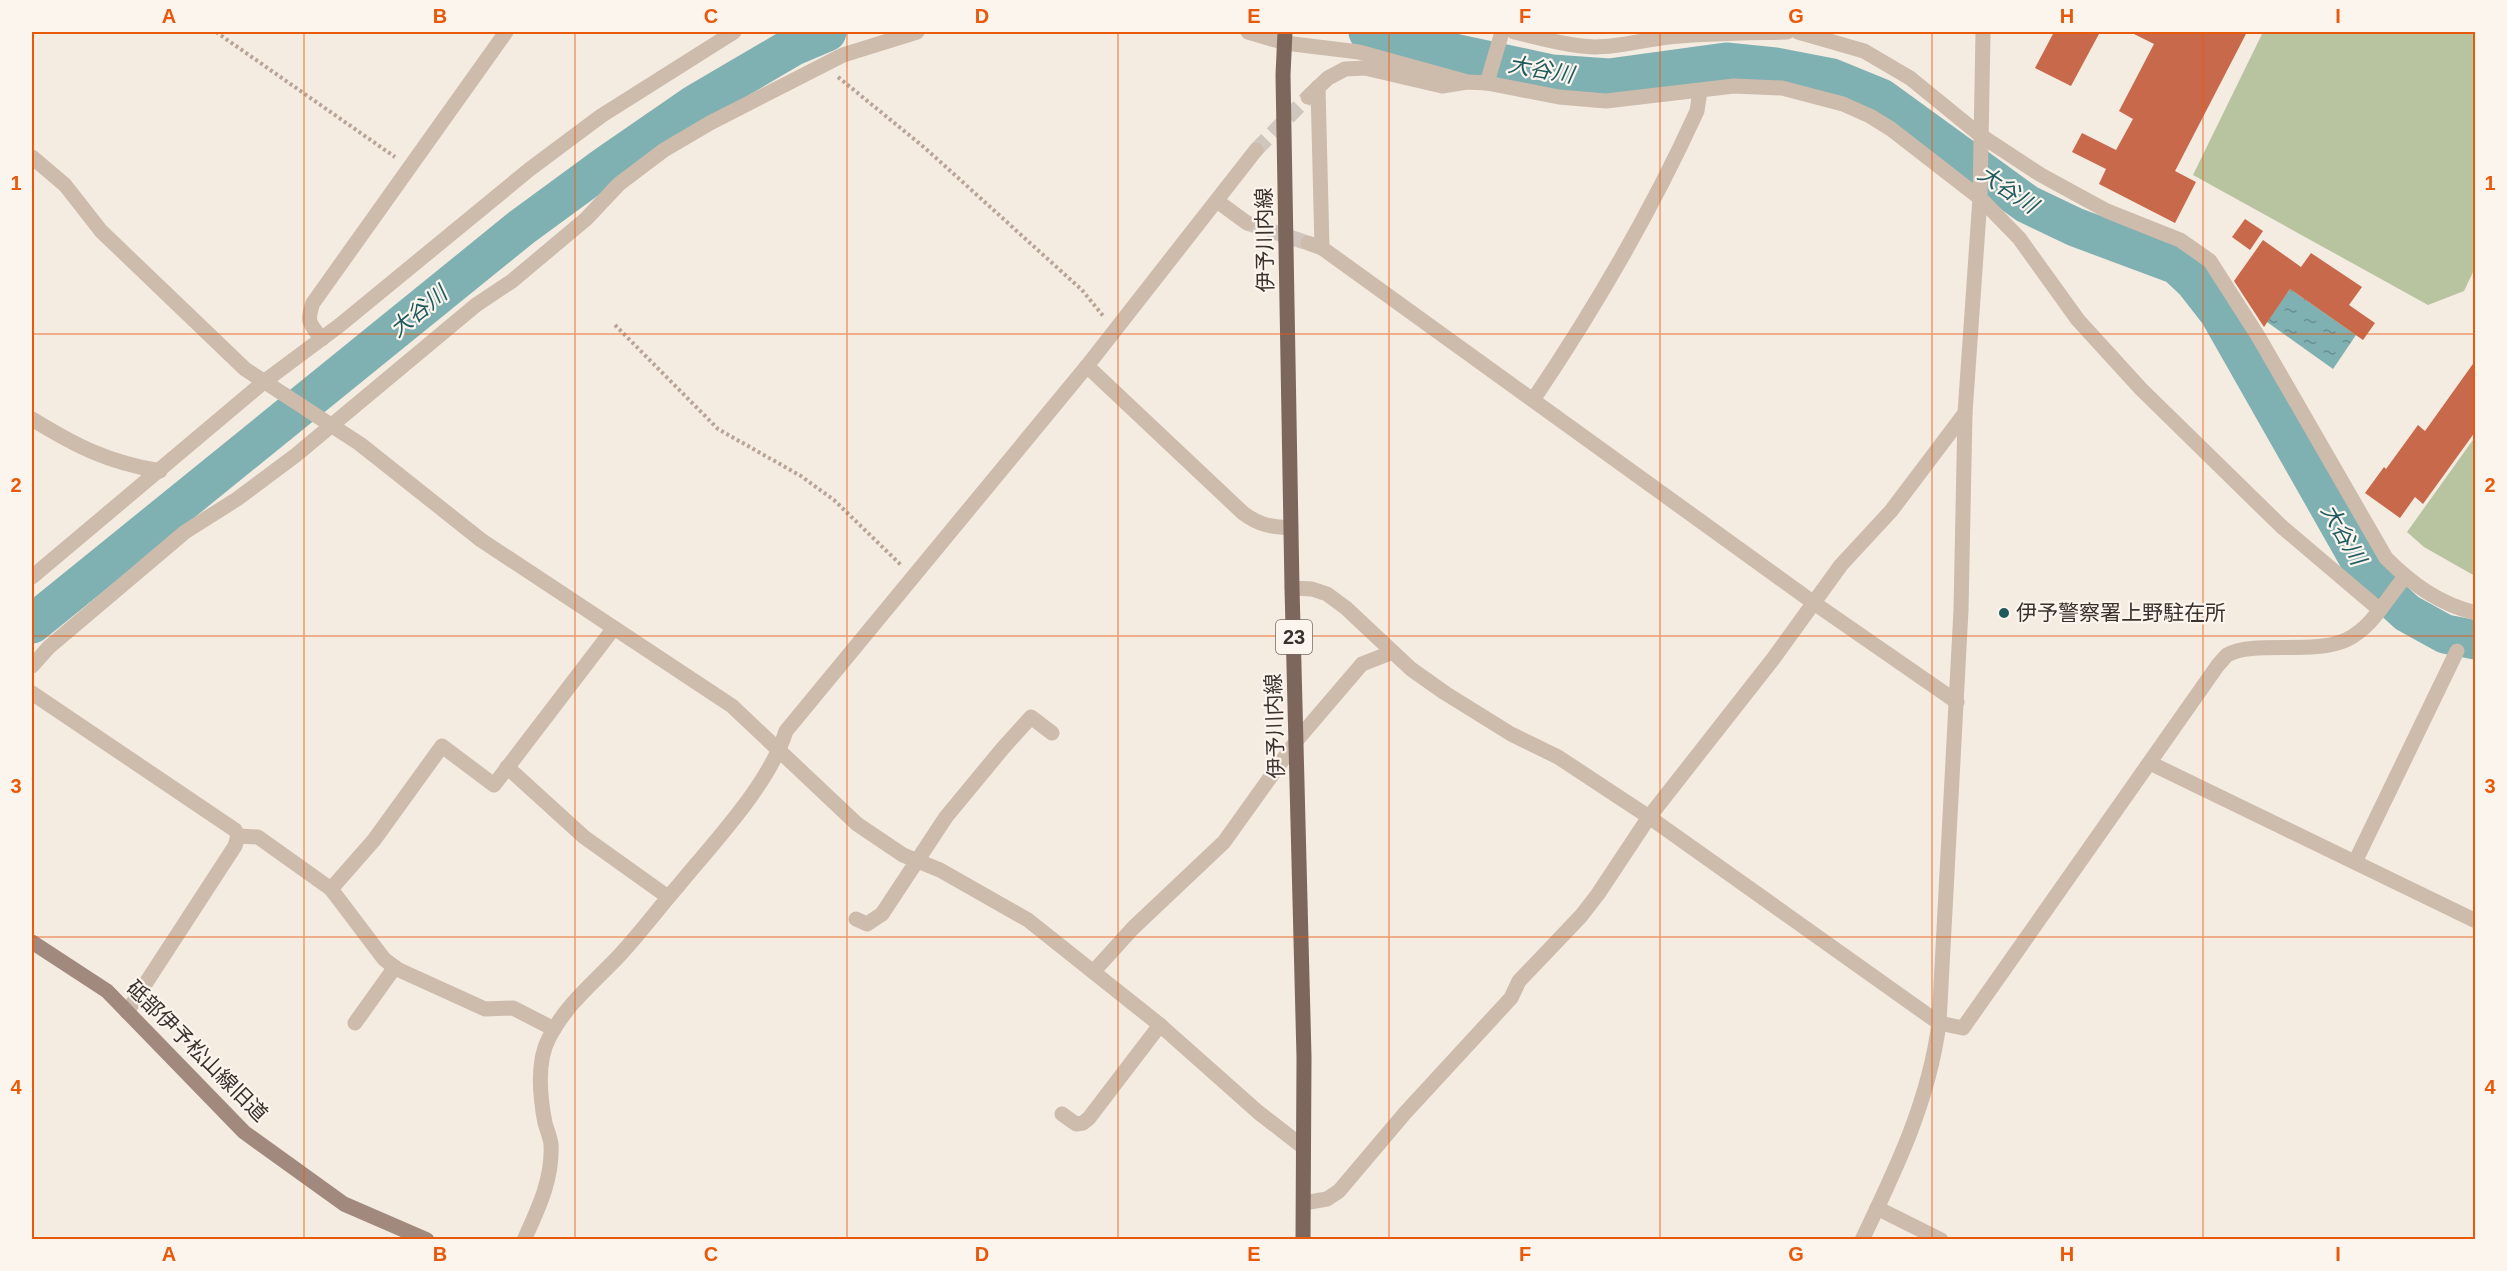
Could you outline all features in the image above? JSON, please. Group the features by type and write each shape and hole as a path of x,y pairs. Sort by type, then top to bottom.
{"main road":[{"name":"伊予川内線","path":"1285,36 1283,75 1292,588 1304,1045 1303,1239"}],"street":[{"path":"322,339 309,322 309,313 314,303 408,167 506,32"},
{"path":"32,577 530,169 601,116 734,32"},
{"path":"32,666 49,647 185,532 237,499 476,305 512,281 586,219 619,184 664,150 710,123 843,55 916,32"},
{"path":"1248,32 1285,36 1359,52 1467,82"},
{"path":"1514,32 1552,41 1593,46 1626,45 1659,38 1707,33 1787,32"},
{"path":"1798,32 1863,51 1901,72 1980,139 2041,175 2117,215 2180,240 2210,261 2258,336 2381,550 2402,580 2449,604 2475,613"},
{"path":"1862,1239 1908,1141 1926,1091 1934,1059 1939,1023 1961,610 1965,413 1980,193 1983,32"},
{"path":"1489,78 1501,36"},
{"path":"1956,702 1814,603 1315,245 1313,92 1345,69 1365,68 1442,86 1489,78 1559,97 1606,101 1734,86 1782,88 1843,104 1870,116 1980,193 2019,238 2078,320 2141,389 2281,526 2382,607"},
{"path":"1533,400 1583,326 1634,239 1697,111 1700,91"},
{"path":"524,1239 545,1193 550,1167 551,1143 540,1091 542,1060 548,1039 554,1029 586,986 617,959 716,839 770,769 779,753 786,731 1087,366 1256,150"},
{"path":"32,157 65,185 101,231 245,369 360,444 481,540 732,706 779,753 857,824 903,855 940,870 1028,920 1160,1025 1258,1112 1303,1147"},
{"path":"1217,201 1248,223"},
{"path":"1087,366 1243,513 1269,527 1291,528"},
{"path":"1304,1203 1327,1199 1339,1191 1405,1113 1511,998 1519,981 1581,916 1617,868 1649,817 1773,660 1841,565 1891,511 1965,413"},
{"path":"32,419 98,456 160,471"},
{"path":"1292,588 1312,589 1327,594 1346,608 1411,669 1445,693 1511,734 1558,757 1649,817 1939,1023 1962,1028 2151,764 2218,665 2228,655 2241,651 2327,646 2358,633 2369,623 2402,580"},
{"path":"331,889 374,840 441,746 494,784 614,628"},
{"path":"2355,862 2457,651"},
{"path":"1094,971 1133,928 1224,842 1297,740 1362,664 1374,657 1394,652"},
{"path":"32,693 235,830 238,836 235,846 127,1012"},
{"path":"856,919 867,924 882,914 953,808 1031,717 1052,733"},
{"path":"2151,764 2475,921"},
{"path":"507,767 584,837 668,897"},
{"path":"238,836 258,837 331,889 384,959 394,967 485,1009 513,1008 554,1029"},
{"name":"砥部伊予松山線旧道","path":"32,942 107,991 244,1132 344,1204 427,1239"},
{"path":"355,1023 394,967"},
{"path":"1062,1114 1076,1124 1083,1123 1089,1118 1160,1025"},
{"path":"1877,1208 1941,1239"}],"path":[{"path":"216,32 408,167"},
{"path":"824,65 925,148 1082,290 1115,330"},
{"path":"615,325 718,429 801,476 834,500 913,577"}],"green space":[{"path":"2263,32 2475,32 2476,266 2464,291 2428,305 2193,175"},
{"path":"2475,437 2475,576 2424,547 2407,532"}],"water":[{"path":"2290,289 2356,335 2333,369 2267,322"}],"building":[{"path":"2054,32 2100,32 2071,86 2035,68"},
{"path":"2130,32 2247,32 2175,171 2196,182 2175,223 2099,184 2106,169 2072,152 2082,133 2116,150 2133,119 2119,111 2154,44"},
{"path":"2245,219 2263,231 2250,250 2232,237"},
{"path":"2263,240 2301,267 2311,253 2362,287 2349,305 2375,323 2363,340 2290,289 2264,327 2234,281"},
{"path":"2475,361 2475,432 2423,504 2415,497 2400,518 2365,493 2384,467 2386,469 2418,425 2425,431"}],"waterway":[{"name":"大谷川","path":"32,624 522,227 695,104 794,46 827,32"},
{"name":"大谷川","path":"1368,32 1552,74 1609,78 1726,62 1775,67 1832,78 1881,98 2027,204 2075,227 2177,265 2194,281 2219,313 2370,579 2407,613 2445,634 2476,640"}],"tunnel":[{"path":"1256,150 1308,97"},
{"path":"1247,223 1308,243"}],"place":[{"name":"伊予警察署上野駐在所","path":"2004,613"}]}
